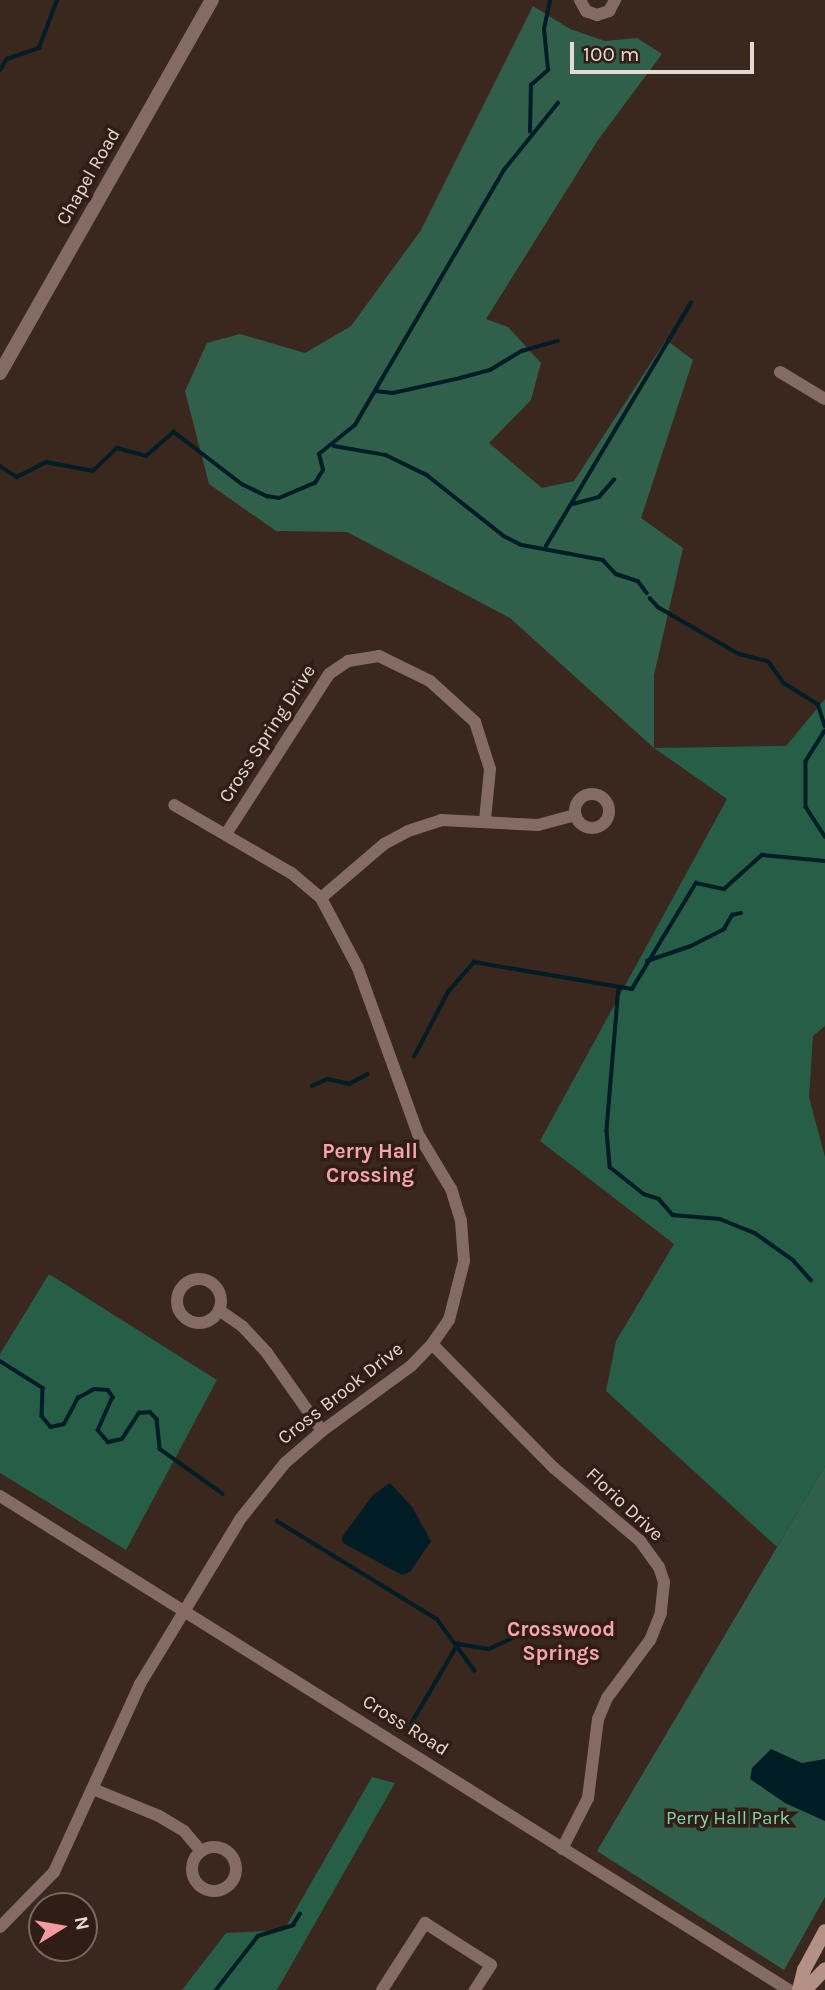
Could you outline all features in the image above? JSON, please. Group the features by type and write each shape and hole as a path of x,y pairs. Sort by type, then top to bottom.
{"main road":[{"path":"799,1990 804,1970 825,1931"},
{"path":"804,1990 825,1969"}],"street":[{"name":"Chapel Road","path":"0,373 212,0"},
{"path":"580,0 586,10 597,15 609,11 615,0"},
{"path":"779,372 825,399"},
{"name":"Cross Spring Drive","path":"226,834 320,685 338,667 363,657 397,661 461,705 475,722 490,769 485,820"},
{"name":"Cross Brook Drive","path":"0,1927 54,1872 140,1684 241,1518 285,1463 321,1431 411,1366 432,1344 458,1296 464,1261 461,1220 451,1189 418,1134 345,939 321,898 291,873 174,805"},
{"path":"321,898 384,844 408,831 441,820 485,820 538,825 576,815"},
{"path":"219,1310 243,1326 267,1353 321,1431"},
{"name":"Florio Drive","path":"432,1344 554,1468 640,1541 659,1567 664,1582 661,1613 650,1640 607,1698 598,1719 588,1798 562,1849"},
{"name":"Cross Road","path":"0,1496 789,1990"},
{"path":"93,1789 159,1816 184,1831 201,1850"},
{"path":"382,1990 425,1923 491,1965 475,1990"}],"green space":[{"path":"533,6 570,29 605,41 637,38 662,54 598,140 486,319 508,327 541,363 531,400 489,443 542,488 574,481 666,340 693,360 641,518 683,548 654,675 654,748 510,618 347,532 276,531 209,484 185,391 207,343 240,334 305,353 351,326 421,230"},
{"path":"825,699 825,1026 813,1036 809,1097 825,1157 825,1466 777,1547 606,1391 616,1341 674,1244 540,1141 727,799 654,748 786,746"},
{"path":"49,1274 217,1380 126,1550 0,1473 0,1354"},
{"name":"Perry Hall Park","path":"825,1466 825,1897 784,1970 597,1851"},
{"path":"372,1777 395,1783 277,1990 182,1990 226,1933 284,1930"}],"water":[{"path":"390,1483 412,1507 431,1541 410,1572 402,1575 343,1543 342,1537 373,1495"},
{"path":"771,1749 802,1763 825,1759 825,1821 785,1803 750,1779 752,1768"}],"waterway":[{"path":"0,70 7,59 39,48 57,0"},
{"path":"530,132 531,85 548,70 544,29 550,0"},
{"path":"0,466 17,477 46,462 93,471 117,448 146,456 174,432 242,484 267,496 279,498 315,483 323,470 319,454 355,425 504,170 558,103"},
{"path":"546,546 691,303"},
{"path":"375,391 393,393 490,370 522,351 558,341"},
{"path":"334,446 386,455 427,475 504,536 522,545 603,560 616,574 638,581 647,593"},
{"path":"573,504 599,497 614,480"},
{"path":"650,598 658,607 739,654 768,661 784,683 818,704 825,726"},
{"path":"825,731 806,762 806,807 825,836"},
{"path":"414,1057 448,992 474,962 632,989 696,883 724,889 762,855 825,861"},
{"path":"647,961 691,946 724,929 732,915 741,913"},
{"path":"619,987 607,1131 610,1167 644,1194 659,1199 673,1215 720,1219 755,1233 793,1260 811,1280"},
{"path":"312,1086 328,1079 349,1084 368,1074"},
{"path":"0,1361 43,1388 42,1416 51,1427 64,1424 78,1398 94,1389 108,1390 113,1397 98,1430 108,1442 122,1439 139,1413 150,1412 157,1419 160,1449 223,1494"},
{"path":"277,1521 437,1619 475,1671"},
{"path":"458,1644 489,1649 513,1638"},
{"path":"411,1724 458,1644"},
{"path":"216,1990 258,1936 293,1925 300,1914"}],"district":[{"name":"Perry Hall Crossing","path":"370,1163"},
{"name":"Crosswood Springs","path":"561,1641"}]}
